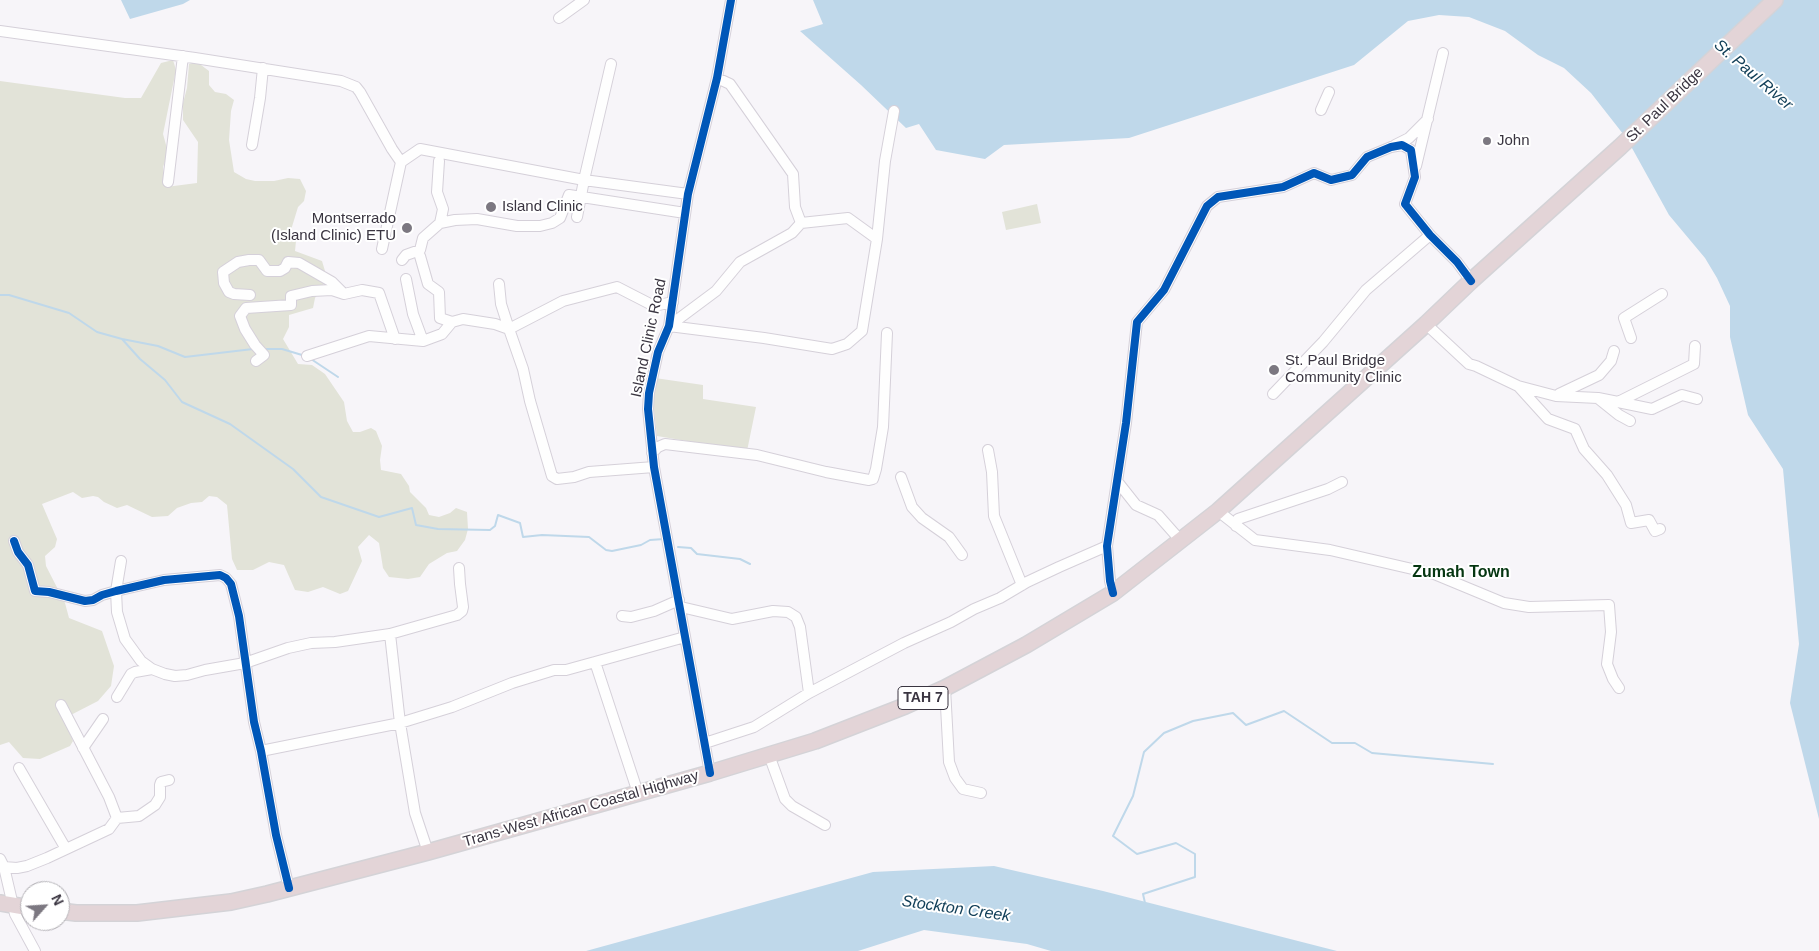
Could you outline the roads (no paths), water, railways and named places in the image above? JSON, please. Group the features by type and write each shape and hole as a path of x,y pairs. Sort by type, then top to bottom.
{"highway":[{"name":"St. Paul Bridge","path":"1620,147 1775,0"},
{"name":"Trans-West African Coastal Highway","path":"70,912 137,913 231,902 289,888 428,852 710,773 815,741 945,688 1026,645 1113,593 1181,541 1218,511 1620,147"},
{"path":"6,905 20,907"}],"street":[{"path":"559,18 584,0"},
{"name":"Island Clinic Road","path":"710,773 654,467 648,409 649,393 658,352 669,326 688,194 717,78 731,0"},
{"path":"0,31 183,56 336,80 356,87 392,150 401,162"},
{"path":"1443,52 1429,106 1429,118 1417,158 1415,177 1405,204 1430,235 1457,262 1471,281"},
{"path":"168,182 183,56"},
{"path":"578,217 584,180 611,64"},
{"path":"252,145 263,68"},
{"path":"717,78 730,84 793,174 795,207 801,223"},
{"path":"1321,110 1329,92"},
{"path":"669,326 832,349 847,344 862,330 877,239 885,161 894,111"},
{"path":"1113,593 1107,546 1126,423 1137,322 1164,290 1206,206 1218,197 1283,187 1314,173 1331,180 1352,175 1367,157 1409,138 1429,118"},
{"path":"1391,147 1402,145 1411,150 1415,177"},
{"path":"382,249 401,162 420,149 584,180 688,194"},
{"path":"439,161 437,192 443,209 440,223"},
{"path":"402,260 406,255 420,250 423,238 440,223 477,219 517,226 540,226 560,218 569,196 685,213"},
{"path":"669,326 716,291 740,262 792,233 801,223 848,218 877,239"},
{"path":"1273,394 1323,342 1366,290 1430,235"},
{"path":"420,256 428,284 439,292 440,318 452,322 463,319 495,324 509,329 563,301 617,287 654,306 673,302"},
{"path":"250,295 229,292 224,283 223,272 238,262 248,260 258,260 268,271 280,271 285,268 288,262 299,263 332,282 344,294"},
{"path":"406,279 414,314 423,341"},
{"path":"499,284 501,304 523,369 530,401 552,476 558,479 574,477 589,472 654,467"},
{"path":"256,361 264,354 255,346 245,329 240,316 246,308 291,305 291,296 312,291 332,290 344,294 362,290 379,293 395,339"},
{"path":"1631,338 1624,318 1662,294"},
{"path":"307,356 369,336 423,341 442,334 452,322"},
{"path":"1426,324 1470,364 1518,386 1556,396 1598,398 1652,409 1682,395 1697,399"},
{"path":"652,453 658,447 665,444 757,456 826,472 869,480 873,479 883,427 887,333"},
{"path":"1618,402 1694,364 1695,346"},
{"path":"1556,396 1577,388 1599,375 1611,361 1614,351"},
{"path":"1518,386 1548,419 1575,429 1584,449 1607,475 1626,505 1631,523 1649,520 1655,531 1660,529"},
{"path":"1598,398 1619,415 1630,421"},
{"path":"988,450 992,472 994,516 1022,585"},
{"path":"901,476 912,507 922,518 949,537 962,555"},
{"path":"1117,481 1136,505 1158,514 1181,541"},
{"path":"1236,526 1238,519 1328,489 1342,482"},
{"path":"1218,511 1255,540 1330,550 1434,574 1504,603 1528,608 1608,605 1611,632 1607,664 1613,680 1619,688"},
{"path":"14,540 18,552 28,565 35,591 58,594 85,601 93,600 116,591 164,580 220,575 232,584 235,593 254,722 276,835 289,888"},
{"path":"704,743 754,727 809,693 904,642 951,622 974,608 1000,598 1058,567 1107,546"},
{"path":"120,561 116,591 119,621 125,639 152,669 165,674 187,675 245,663 288,648 311,643 335,642 390,634 457,615 462,611 459,568"},
{"path":"622,616 631,617 680,604 732,619 773,611 788,612 796,617 800,627 809,693"},
{"path":"390,634 400,723 415,813 428,852"},
{"path":"261,751 400,723 452,707 529,677 554,670 566,670 685,637"},
{"path":"595,662 638,793"},
{"path":"117,697 131,674 152,669"},
{"path":"945,688 949,762 963,789 981,793"},
{"path":"61,705 109,796 118,818"},
{"path":"83,748 103,719"},
{"path":"769,755 785,799 792,806 826,825"},
{"path":"19,768 66,849"},
{"path":"35,951 15,914 6,905 2,863 17,868 26,866 109,829 118,818 139,816 160,798 161,782 169,780"}],"water":[{"path":"121,0 190,0 183,4 130,19"},
{"name":"St. Paul River","path":"813,0 1819,0 1819,819 1790,703 1799,644 1783,469 1748,415 1730,337 1730,306 1705,258 1669,215 1627,139 1591,93 1564,68 1538,55 1505,31 1469,17 1439,15 1408,21 1354,65 1129,138 1004,145 985,159 936,150 919,124 906,128 800,31 823,24"},
{"name":"Stockton Creek","path":"994,866 1103,891 1337,951 1051,951 1027,944 924,930 858,951 586,951 873,872"}],"waterway":[{"path":"0,295 9,295 69,313 97,332 122,339 140,359 165,380 182,402 230,424 293,469 321,497 379,517 412,508 416,525 438,529 490,530 495,526 498,515 520,523 523,537 542,535 589,537 606,550 612,551 641,545 650,540 664,539"},
{"path":"122,339 158,346 185,357 253,349"},
{"path":"263,349 282,349 302,355"},
{"path":"311,359 338,377"},
{"path":"678,547 691,548 697,554 740,559 750,564"},
{"path":"1145,903 1143,894 1195,877 1195,854 1176,843 1137,854 1113,836 1133,796 1144,752 1164,733 1193,721 1233,713 1246,725 1284,711 1332,743 1355,743 1372,753 1493,764"}],"place":[{"name":"John","path":"1487,141"},
{"name":"Island Clinic","path":"491,207"},
{"name":"Montserrado (Island Clinic) ETU","path":"407,228"},
{"name":"St. Paul Bridge Community Clinic","path":"1274,370"}],"district":[{"name":"Zumah Town","path":"1461,573"}]}
